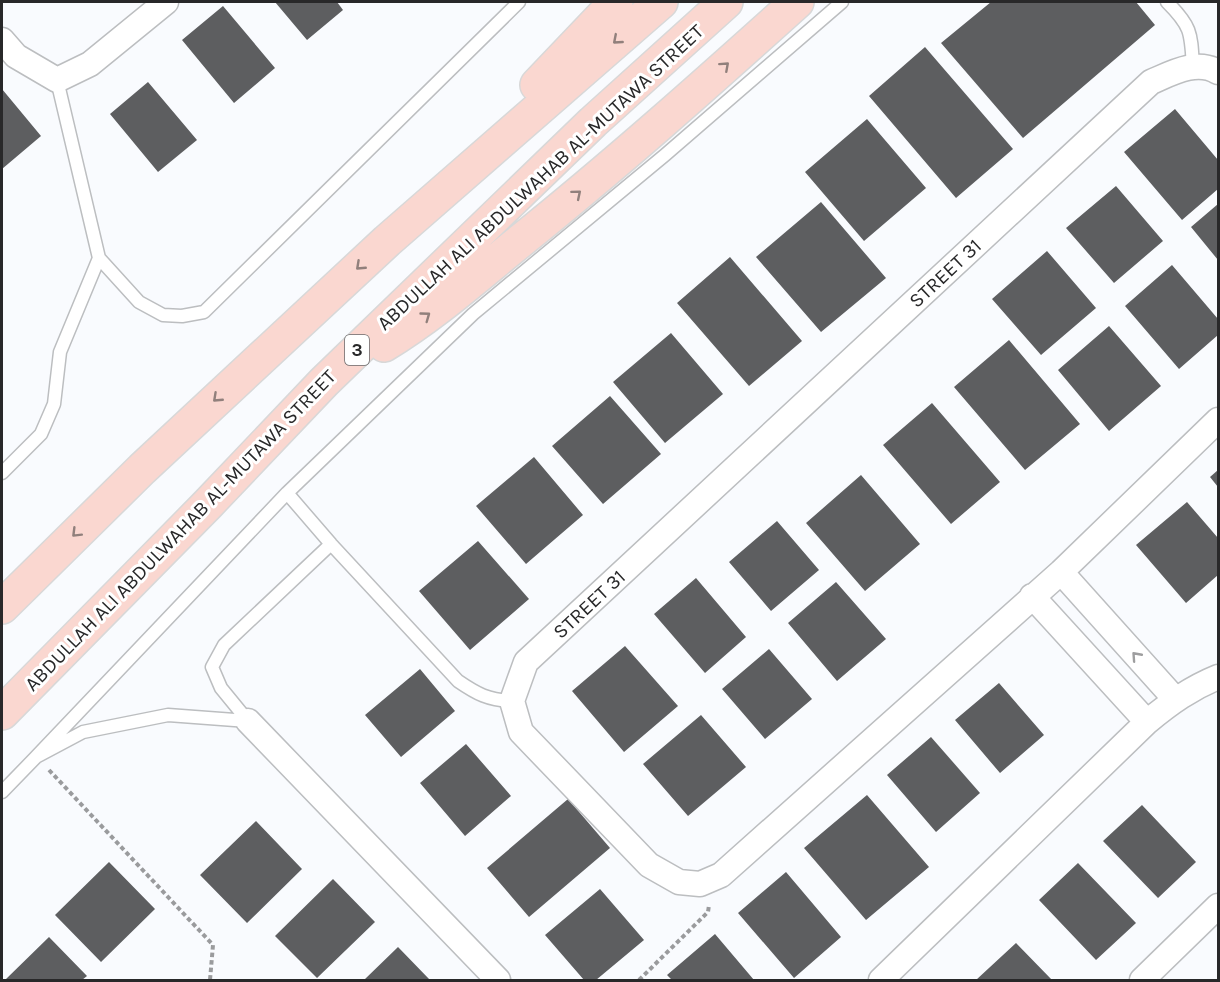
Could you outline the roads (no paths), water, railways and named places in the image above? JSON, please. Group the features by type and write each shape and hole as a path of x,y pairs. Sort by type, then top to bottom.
{"main road":[{"path":"387,241 616,2"},
{"path":"2,608 142,469 387,241 661,2"},
{"name":"ABDULLAH ALI ABDULWAHAB AL-MUTAWA STREET","path":"2,713 208,504 324,382 593,122 726,2"},
{"path":"324,382 399,336 540,226 797,2"}],"street":[{"path":"2,40 16,56 57,80 90,64 166,2"},
{"name":"STREET 31","path":"512,701 526,662 1151,81 1193,68 1208,66 1218,72"},
{"path":"512,701 521,732 649,865 679,882 700,884 721,875 1061,572 1218,420"},
{"path":"1061,572 1175,699"},
{"path":"1032,596 1147,722"},
{"path":"882,981 1147,722 1175,699 1198,685 1218,677"},
{"path":"248,721 498,981"},
{"path":"1142,981 1218,906"}],"lane":[{"path":"57,80 99,258 139,302 163,315 182,316 204,312 519,2"},
{"path":"2,792 287,493 473,314 665,155 842,2"},
{"path":"1167,2 1184,19 1191,31 1193,68"},
{"path":"2,473 41,434 54,404 60,352 99,258"},
{"path":"287,493 458,681 476,693 494,700 512,701"},
{"path":"248,721 221,688 212,667 224,645 331,544"},
{"path":"36,757 84,732 168,715 248,721"}]}
